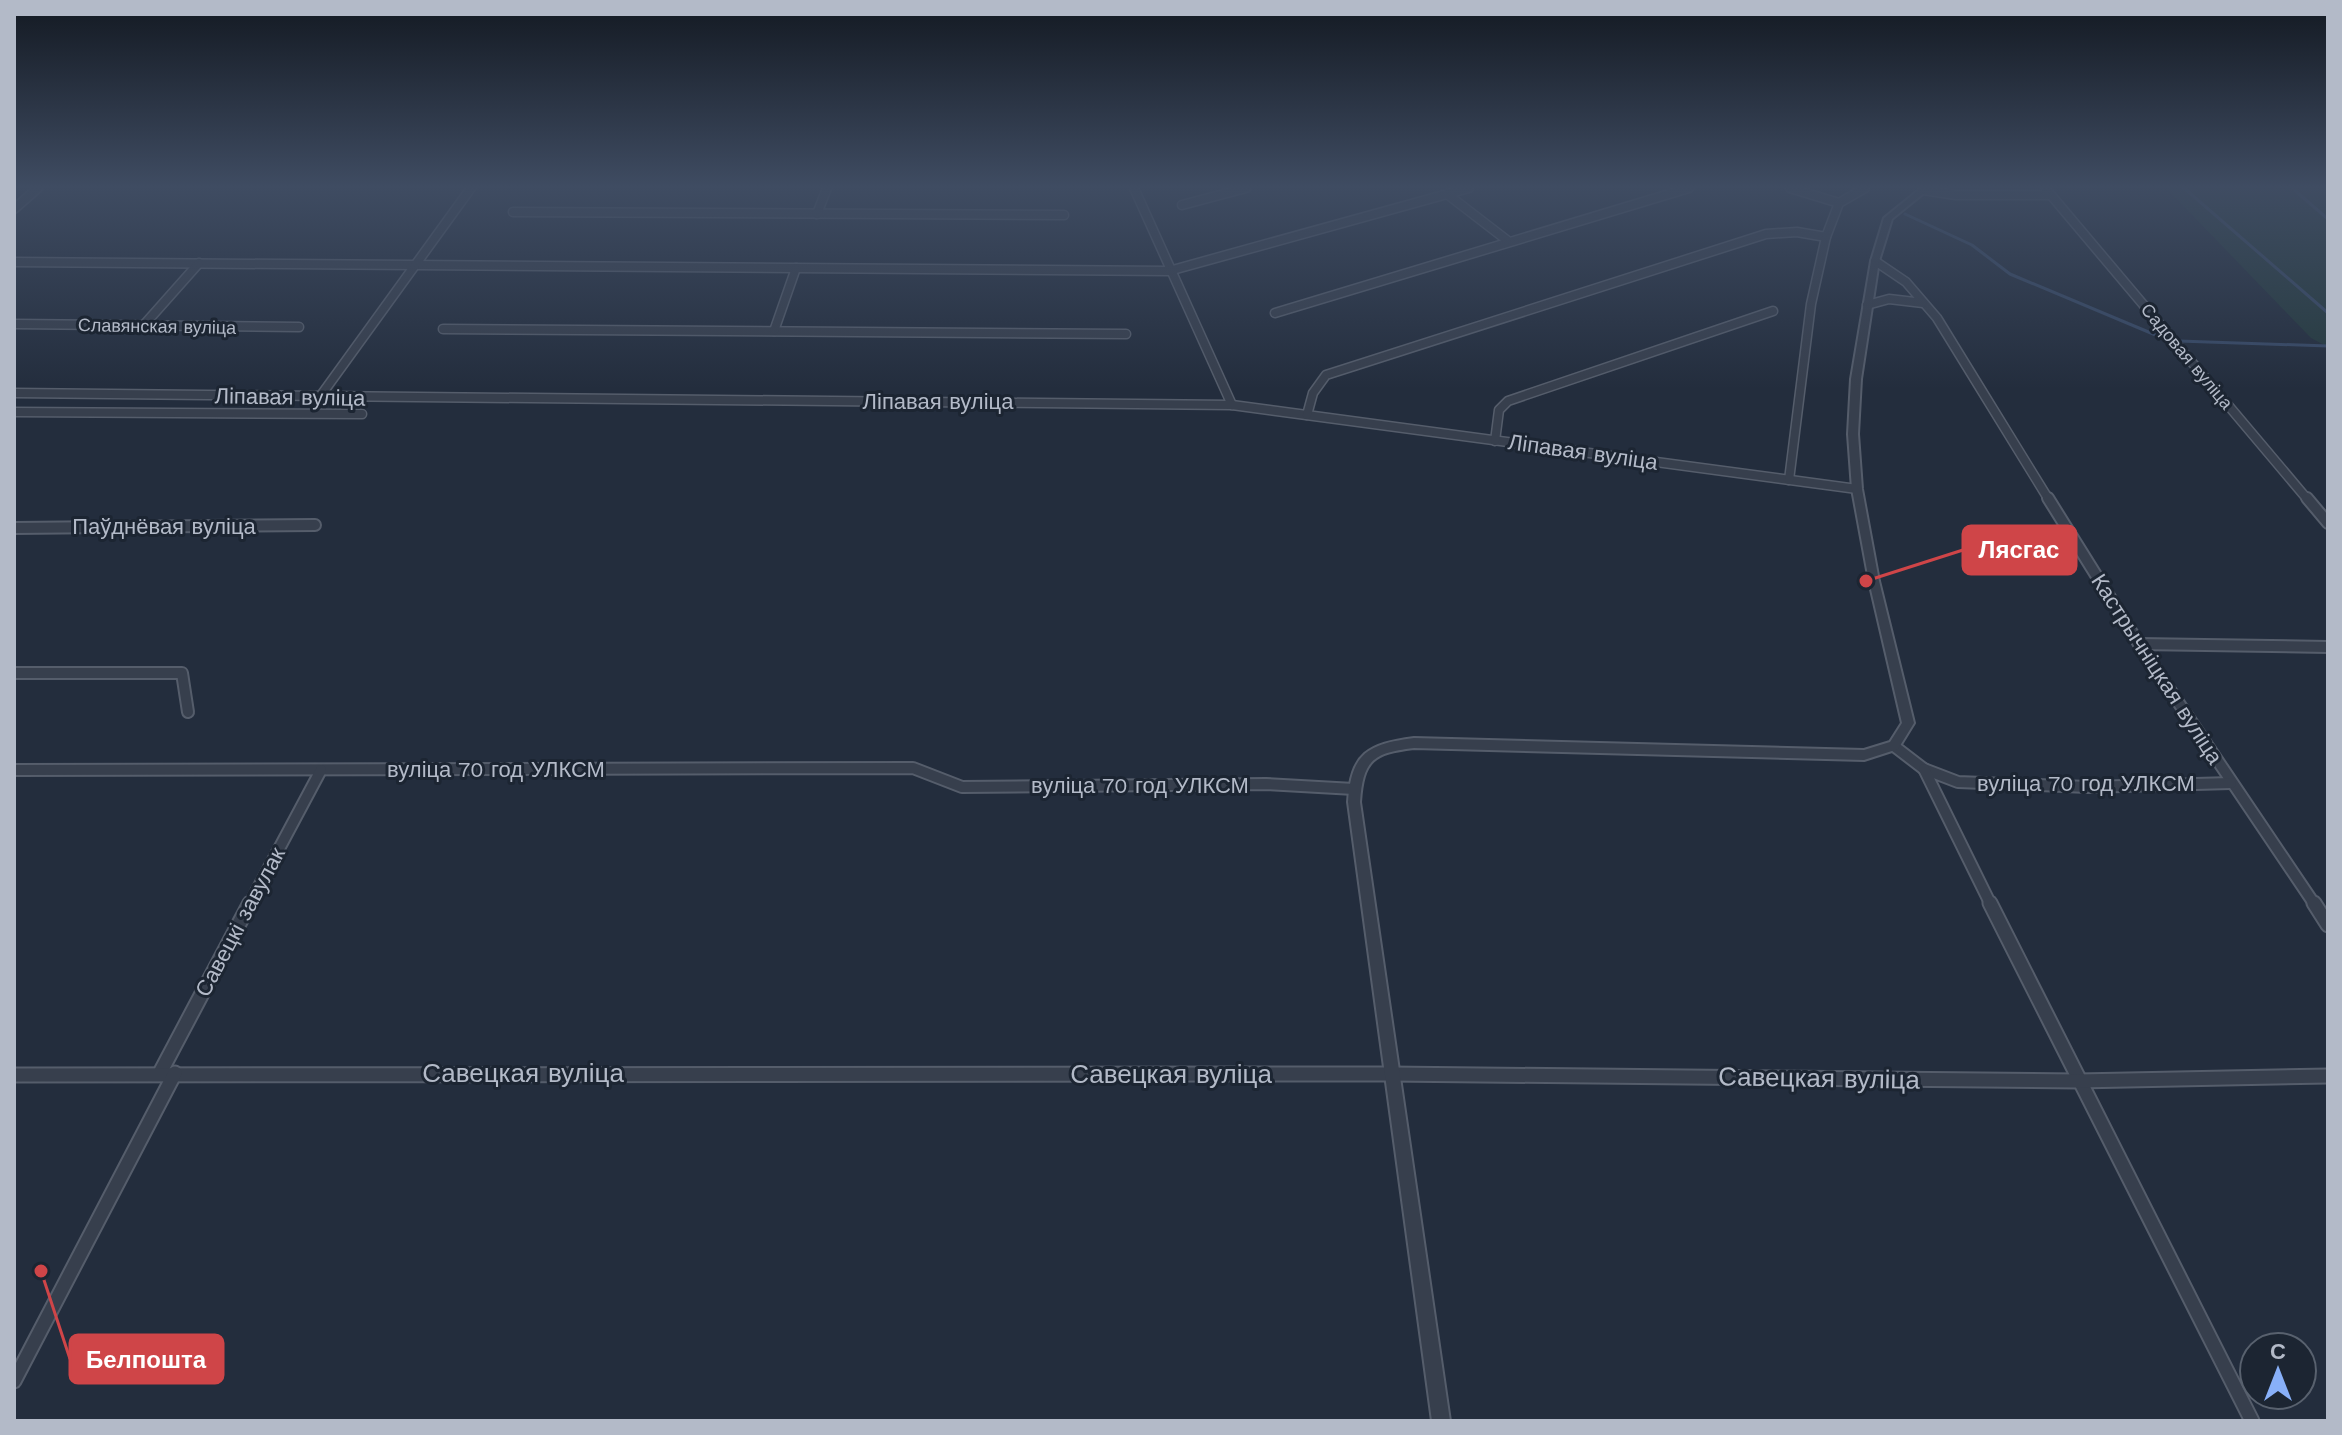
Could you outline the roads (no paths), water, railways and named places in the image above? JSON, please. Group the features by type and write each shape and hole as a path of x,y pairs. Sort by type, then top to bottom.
{"street":[{"path":"319,398 423,255"},
{"path":"1162,255 1232,405"},
{"path":"14,262 1169,271 1227,255"},
{"path":"1275,313 1463,255"},
{"path":"1307,415 1313,393 1326,375 1701,255"},
{"path":"1789,480 1811,304 1822,255"},
{"path":"1441,1421 1390,1074 1354,789 1361,762 1372,751 1414,743 1864,755 1894,746 1908,723 1874,581 1857,489 1853,434 1867,305 1877,255"},
{"name":"Садовая вуліца","path":"2102,255 2328,523"},
{"name":"Кастрычніцкая вуліца","path":"1875,261 1906,282 1925,304 2139,644 2328,925"},
{"path":"143,326 199,263"},
{"path":"774,331 796,268"},
{"path":"1867,305 1889,299 1925,304"},
{"path":"1495,441 1499,410 1508,401 1773,311"},
{"name":"Славянская вуліца","path":"14,324 299,327"},
{"path":"443,329 1126,334"},
{"name":"Ліпавая вуліца","path":"14,393 1232,405 1857,489"},
{"path":"14,412 362,414"},
{"name":"Паўднёвая вуліца","path":"14,528 315,525"},
{"path":"2139,644 2328,647"},
{"path":"14,673 182,673 188,712"},
{"name":"вуліца 70 год УЛКСМ","path":"1894,746 1924,769 1958,782 2088,787 2231,783"},
{"name":"вуліца 70 год УЛКСМ","path":"14,770 913,768 962,787 1266,784 1354,789"},
{"path":"1924,769 2078,1081 2252,1421"},
{"name":"Савецкі завулак","path":"14,1381 321,770"},
{"name":"Савецкая вуліца","path":"14,1075 1390,1074 2078,1081 2328,1076"}],"waterway":[{"path":"1985,255 2010,274 2158,336"},
{"path":"2261,255 2328,313"},
{"path":"2179,341 2328,346"}],"place":[{"name":"Лясгас","path":"1866,581"},
{"name":"Белпошта","path":"41,1271"}]}
